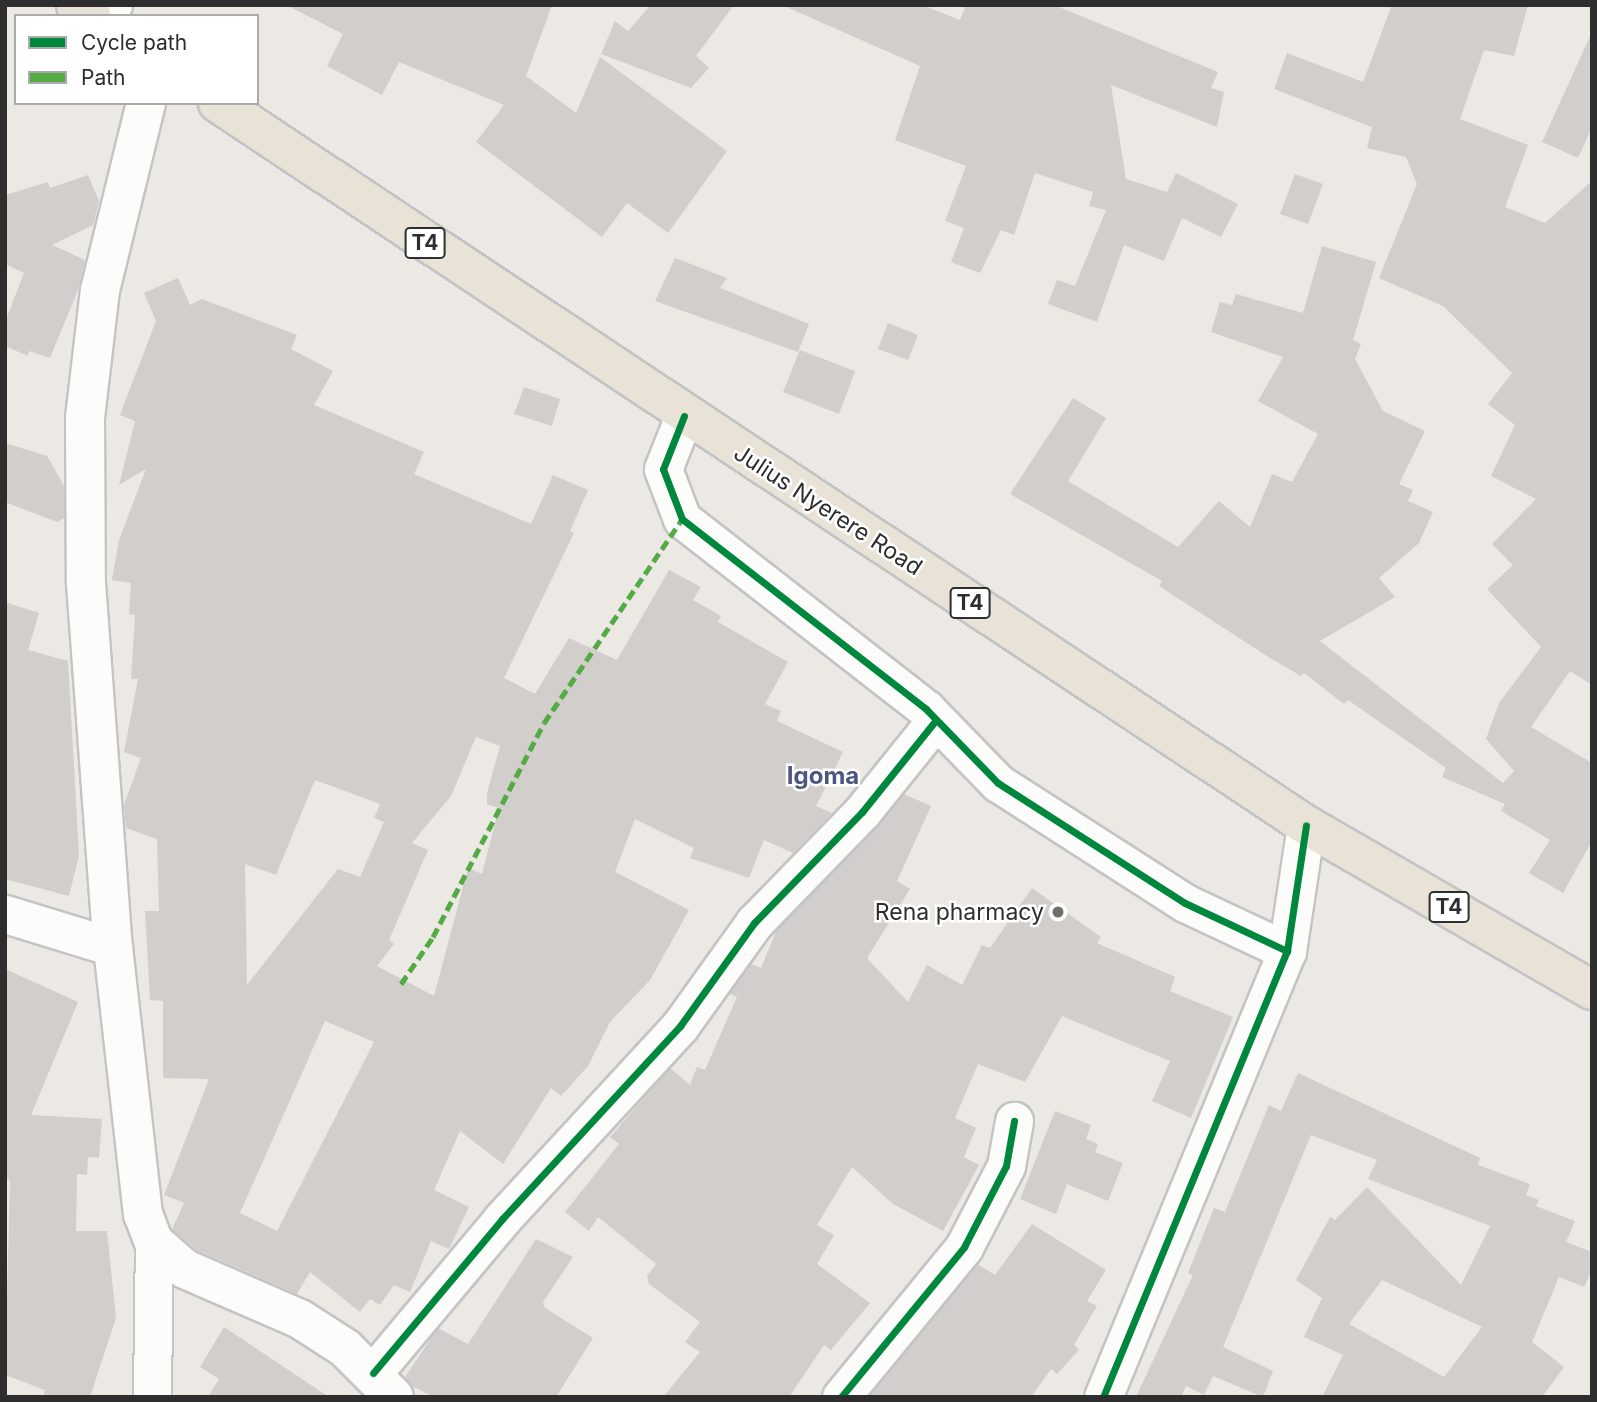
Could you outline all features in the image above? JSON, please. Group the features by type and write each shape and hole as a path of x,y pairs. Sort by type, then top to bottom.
{"highway":[{"name":"Julius Nyerere Road","path":"221,105 684,415 1306,825 1592,990"}],"main road":[{"path":"146,105 100,290 85,418 86,583 113,947 143,1214 154,1242 185,1269 300,1319 384,1385"}],"street":[{"path":"684,415 663,469 682,519 936,720 998,783 1185,903 1287,951"},
{"path":"384,1385 502,1219 680,1026 754,923 862,812 936,720"},
{"path":"1103,1397 1287,951 1306,825"},
{"path":"5,914 113,947"},
{"path":"841,1397 964,1247 1006,1166 1014,1121"},
{"path":"152,1397 154,1242"}],"building":[{"path":"286,5 552,5 526,76 576,113 600,57 727,151 668,233 627,203 602,237 476,142 504,105 399,62 382,95 327,66 343,34"},
{"path":"651,5 734,5 696,56 709,68 691,88 601,54 615,21 628,31"},
{"path":"782,5 922,5 960,20 966,5 1054,5 1218,72 1211,88 1224,92 1217,127 1111,85 1126,179 1167,192 1176,173 1238,204 1221,237 1182,218 1164,261 1124,245 1097,322 1048,304 1057,280 1075,286 1106,210 1089,206 1093,192 1035,173 1014,235 1001,230 980,273 951,262 964,228 945,221 966,166 895,140 920,66"},
{"path":"1392,5 1528,5 1514,56 1484,50 1460,119 1528,145 1505,207 1545,223 1592,181 1592,685 1570,671 1531,727 1592,763 1592,841 1563,893 1529,873 1550,840 1501,811 1505,804 1442,777 1446,768 1348,700 1344,704 1304,673 1301,676 1270,658 1159,586 1162,581 1010,494 1073,398 1106,418 1068,481 1178,547 1219,501 1250,527 1272,474 1292,482 1318,434 1258,401 1283,357 1211,332 1220,302 1232,305 1236,294 1303,313 1322,246 1376,262 1353,340 1361,344 1355,359 1383,411 1425,431 1399,484 1413,490 1408,501 1433,512 1419,543 1379,578 1395,597 1320,641 1503,783 1514,771 1486,739 1499,703 1541,647 1487,589 1513,565 1492,544 1536,499 1491,476 1515,425 1488,404 1512,373 1443,306 1379,278 1417,184 1406,157 1367,148 1372,127 1274,89 1287,53 1363,82"},
{"path":"1592,32 1592,127 1578,158 1542,142"},
{"path":"1295,174 1323,184 1308,224 1280,214"},
{"path":"88,175 99,201 93,225 52,245 85,260 78,290 50,358 29,351 28,356 5,346 5,322 24,273 5,264 5,195 48,182 50,188"},
{"path":"675,258 727,278 720,288 809,324 798,352 655,301"},
{"path":"178,278 190,305 202,299 297,335 291,349 333,371 314,405 424,452 414,474 531,524 553,475 588,490 570,531 574,533 504,678 535,694 569,638 617,660 669,570 701,587 693,600 721,616 718,622 788,662 765,704 781,711 777,721 843,752 816,806 832,813 793,853 764,840 749,878 690,858 694,848 635,819 615,872 689,910 650,980 610,1022 588,1066 561,1096 551,1088 503,1164 460,1131 434,1190 469,1207 449,1249 431,1241 410,1292 394,1285 380,1305 370,1299 360,1312 310,1272 297,1294 197,1250 172,1229 184,1203 164,1195 209,1079 163,1078 163,1001 150,1000 145,911 159,911 157,839 126,828 124,805 141,758 124,752 138,679 131,679 135,615 129,614 131,583 112,580 119,540 146,469 119,485 135,421 120,415 156,321 144,293","holes":["476,737 500,746 487,793 487,804 499,808 482,874 468,868 434,996 377,966 394,944 389,940 428,850 412,843 451,796","315,780 380,804 374,818 384,822 360,877 338,869 247,985 245,864 276,875","325,1021 374,1042 277,1231 240,1213"]},
{"path":"888,323 918,335 908,360 878,349"},
{"path":"800,350 855,371 839,414 783,392"},
{"path":"524,387 560,399 552,426 514,414"},
{"path":"5,443 47,456 64,486 64,518 57,522 5,502"},
{"path":"5,602 39,613 28,650 68,661 79,855 69,896 5,879"},
{"path":"904,794 931,806 897,881 910,889 867,958 908,1002 927,965 962,985 982,945 990,948 1032,888 1101,937 1097,943 1175,977 1170,991 1233,1017 1191,1118 1152,1101 1170,1061 1062,1016 1025,1082 978,1064 955,1118 976,1128 964,1157 979,1165 943,1231 893,1204 852,1167 817,1225 834,1235 817,1264 870,1303 831,1350 824,1345 789,1397 663,1397 700,1352 685,1342 700,1322 649,1284 647,1276 656,1264 598,1217 589,1231 565,1212 619,1144 610,1137 670,1068 690,1085 697,1067 705,1070 737,997 729,993 751,964 761,968 777,929"},
{"path":"5,969 78,1002 31,1115 102,1119 99,1158 88,1157 87,1175 77,1174 76,1231 107,1231 116,1318 90,1397 43,1397 45,1390 5,1375 10,1180 5,1177"},
{"path":"1298,1073 1480,1158 1478,1165 1530,1184 1526,1195 1539,1200 1536,1206 1575,1221 1566,1242 1592,1252 1592,1270 1584,1287 1559,1277 1532,1342 1564,1367 1542,1397 1322,1397 1343,1355 1304,1337 1322,1298 1296,1280 1330,1217 1335,1220 1367,1187 1461,1285 1490,1226 1368,1179 1377,1160 1311,1135 1223,1347 1273,1371 1263,1397 1213,1376 1204,1395 1186,1386 1181,1397 1136,1397 1193,1275 1188,1273 1214,1208 1225,1212 1269,1105 1281,1111","holes":["1382,1280 1482,1327 1444,1377 1349,1324"]},
{"path":"1055,1111 1091,1125 1086,1139 1098,1144 1095,1152 1123,1163 1108,1201 1067,1184 1056,1214 1020,1199"},
{"path":"1032,1224 1106,1270 1087,1301 1097,1306 1074,1345 1079,1350 1057,1374 1051,1369 1031,1397 868,1397 977,1264 995,1275"},
{"path":"536,1239 573,1257 543,1302 545,1308 593,1338 556,1397 434,1397 412,1386 405,1377 438,1328 468,1344"},
{"path":"224,1327 329,1397 208,1397 219,1379 200,1367"}],"marked path":[{"path":"401,984 433,937 544,723 682,519"}],"cycle path":[{"path":"684,416 663,469 682,519 926,709 998,783 1185,903 1287,951"},
{"path":"373,1373 502,1219 680,1026 754,923 862,812 936,720"},
{"path":"1103,1397 1287,951 1306,825"},
{"path":"841,1397 964,1247 1006,1166 1014,1121"}],"place":[{"name":"Rena pharmacy","path":"1058,912"}],"district":[{"name":"Igoma","path":"823,776"}]}
